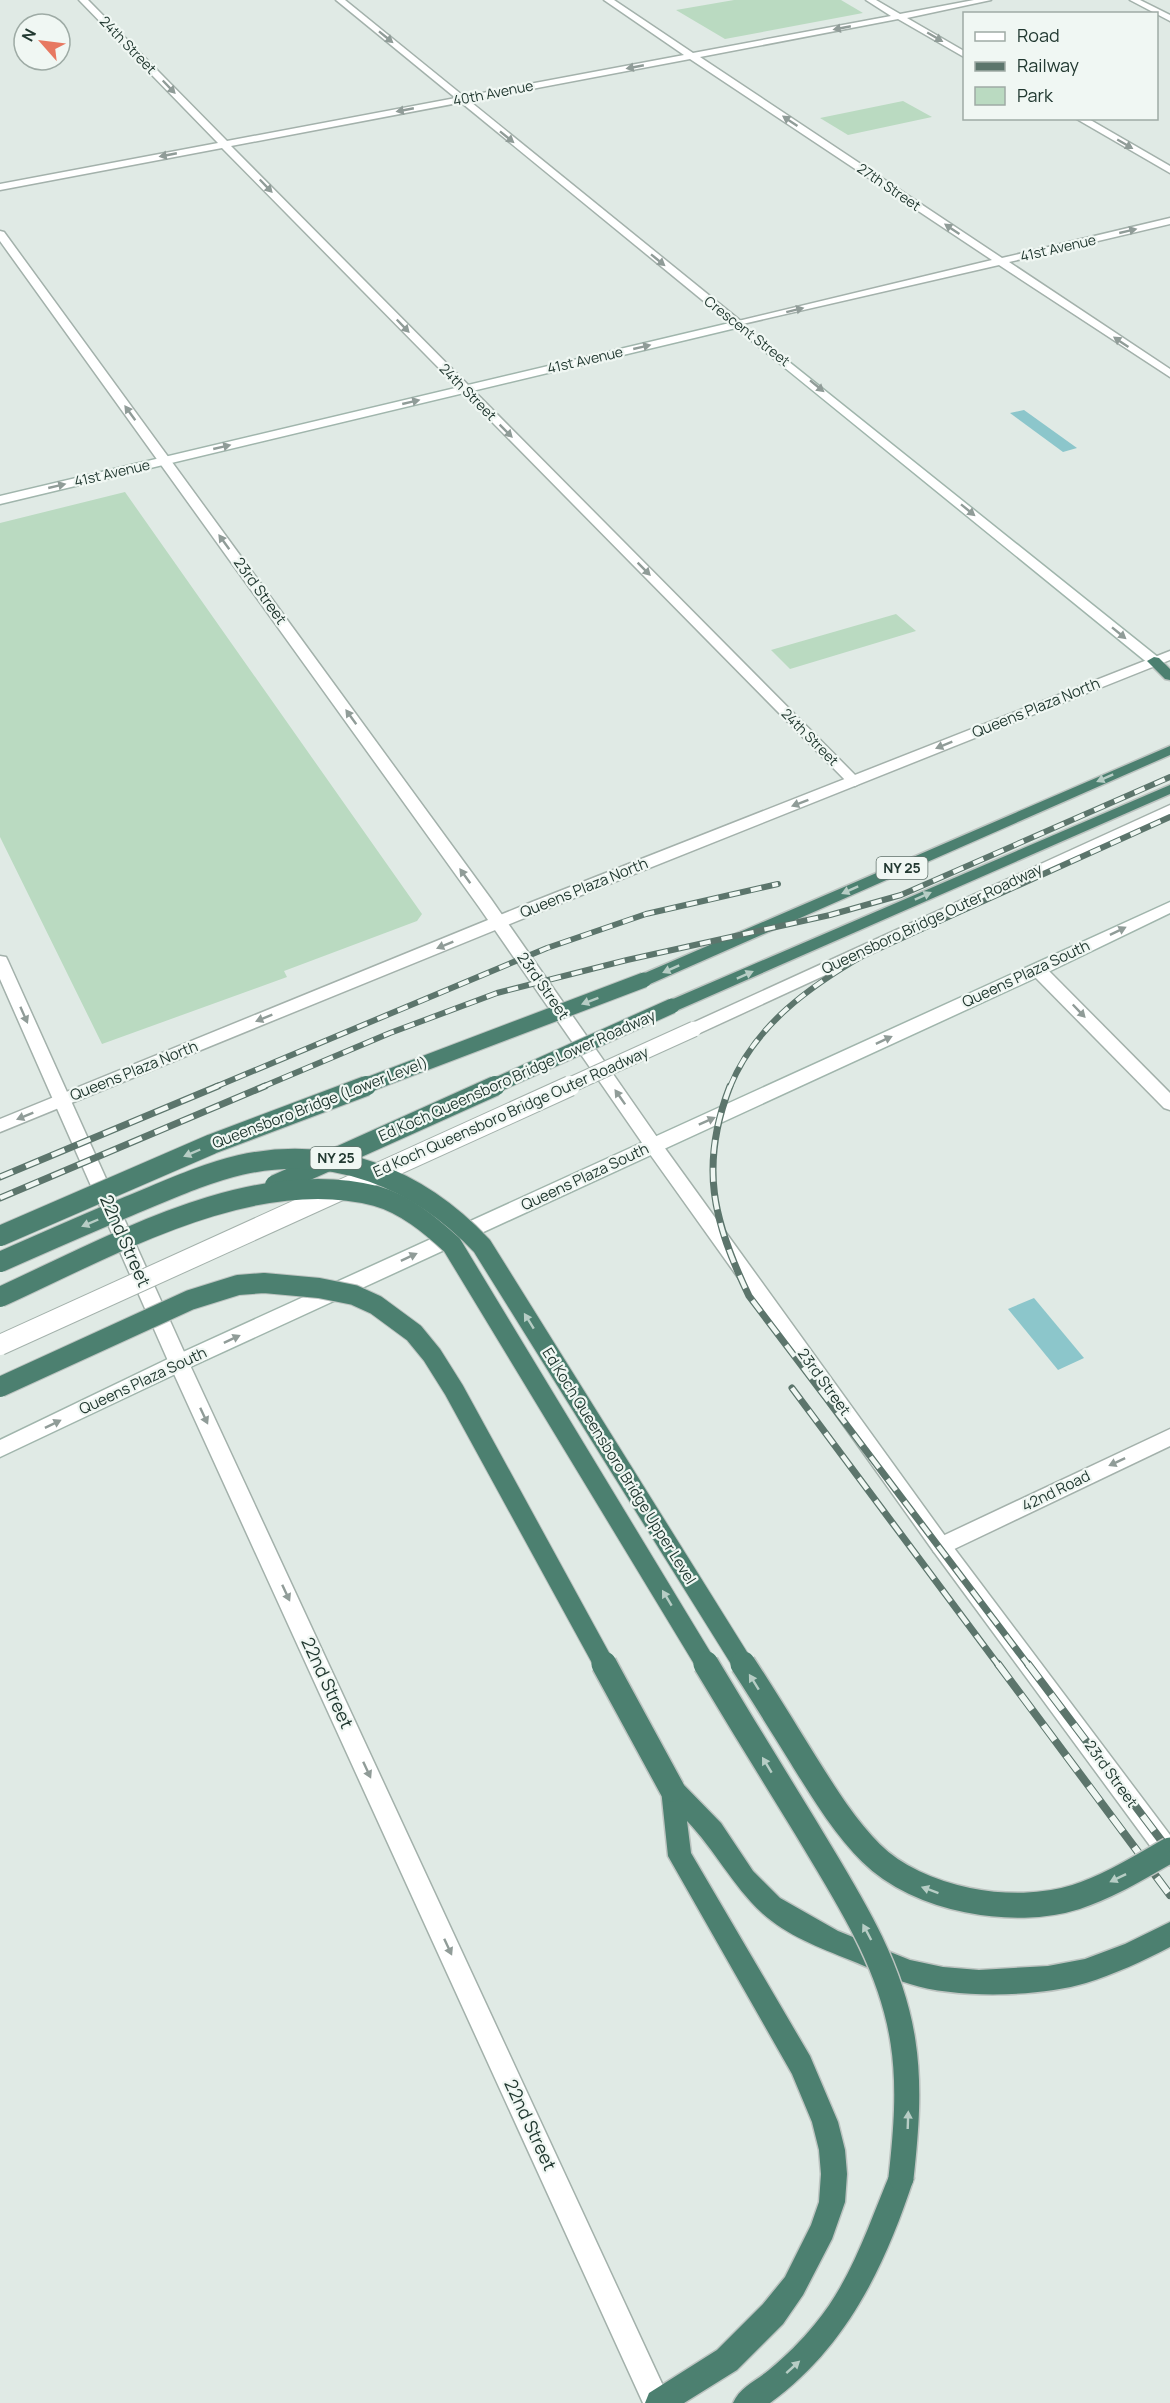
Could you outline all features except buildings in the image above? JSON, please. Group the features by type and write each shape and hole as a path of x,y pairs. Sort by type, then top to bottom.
{"highway":[{"path":"1154,661 1170,676"},
{"path":"1164,752 1170,742"},
{"name":"Queensboro Bridge (Lower Level)","path":"0,1236 212,1144 644,980 1164,752"},
{"name":"Ed Koch Queensboro Bridge Lower Roadway","path":"0,1309 672,1006 1170,791"},
{"name":"Ed Koch Queensboro Bridge Upper Level","path":"0,1262 163,1191 256,1162 305,1160 336,1164 376,1173 408,1186 445,1208 465,1225 482,1246 844,1824 863,1847 889,1870 915,1885 942,1895 979,1902 1046,1903 1076,1897 1170,1852"},
{"path":"0,1298 194,1213 264,1192 303,1188 355,1191 377,1196 398,1205 436,1230 465,1262 856,1911 875,1948 894,1995 909,2080 908,2127 901,2178 885,2230 862,2279 836,2319 802,2358 768,2389 747,2403"},
{"path":"0,1387 190,1300 238,1286 264,1283 309,1287 354,1295 376,1305 398,1319 432,1354 454,1389 672,1789 713,1831 744,1879 772,1906 830,1940 910,1972 943,1979 979,1982 1048,1978 1085,1971 1131,1954 1170,1934"},
{"path":"658,2403 728,2360 772,2314 794,2286 823,2230 832,2202 834,2174 832,2150 825,2122 801,2065 680,1856 672,1789"}],"street":[{"name":"24th Street","path":"84,0 465,389 855,782"},
{"name":"Crescent Street","path":"340,0 1154,661"},
{"name":"27th Street","path":"608,0 1170,374"},
{"path":"870,0 963,53"},
{"name":"40th Avenue","path":"0,187 987,0"},
{"path":"1134,0 1170,18"},
{"path":"1082,120 1170,170"},
{"name":"41st Avenue","path":"0,500 1170,221"},
{"name":"23rd Street","path":"0,234 499,923 653,1145 942,1546 1170,1852"},
{"name":"Queens Plaza North","path":"0,1126 538,906 1170,655"},
{"name":"Queensboro Bridge Outer Roadway","path":"694,1029 1170,810"},
{"name":"Queens Plaza South","path":"0,1449 179,1363 1038,970 1170,907"},
{"name":"22nd Street","path":"0,961 179,1363 658,2403"},
{"path":"1038,970 1170,1104"},
{"name":"Ed Koch Queensboro Bridge Outer Roadway","path":"0,1345 694,1029"},
{"name":"42nd Road","path":"942,1546 1170,1437"}],"green space":[{"path":"734,0 841,0 863,13 725,39 676,10"},
{"path":"903,101 932,117 848,135 820,118"},
{"path":"125,492 422,914 417,921 284,971 287,977 102,1044 0,837 0,523"},
{"path":"896,614 916,631 790,669 771,650"}],"water":[{"path":"1024,410 1077,448 1063,452 1010,413"},
{"path":"1034,1298 1084,1358 1058,1370 1008,1309"}],"railway":[{"path":"262,1087 390,1033 497,993 627,960 830,915 901,895 1170,777"},
{"path":"730,1087 741,1065 769,1026 786,1009 845,966 866,954 1170,817"},
{"path":"215,1087 547,948 646,914 778,884"},
{"path":"0,1177 218,1086"},
{"path":"0,1198 265,1086"},
{"path":"730,1086 720,1115 715,1142 714,1193 726,1243 749,1296 1029,1666"},
{"path":"792,1388 999,1666"},
{"path":"998,1664 1170,1895"},
{"path":"1028,1664 1170,1852"}]}
